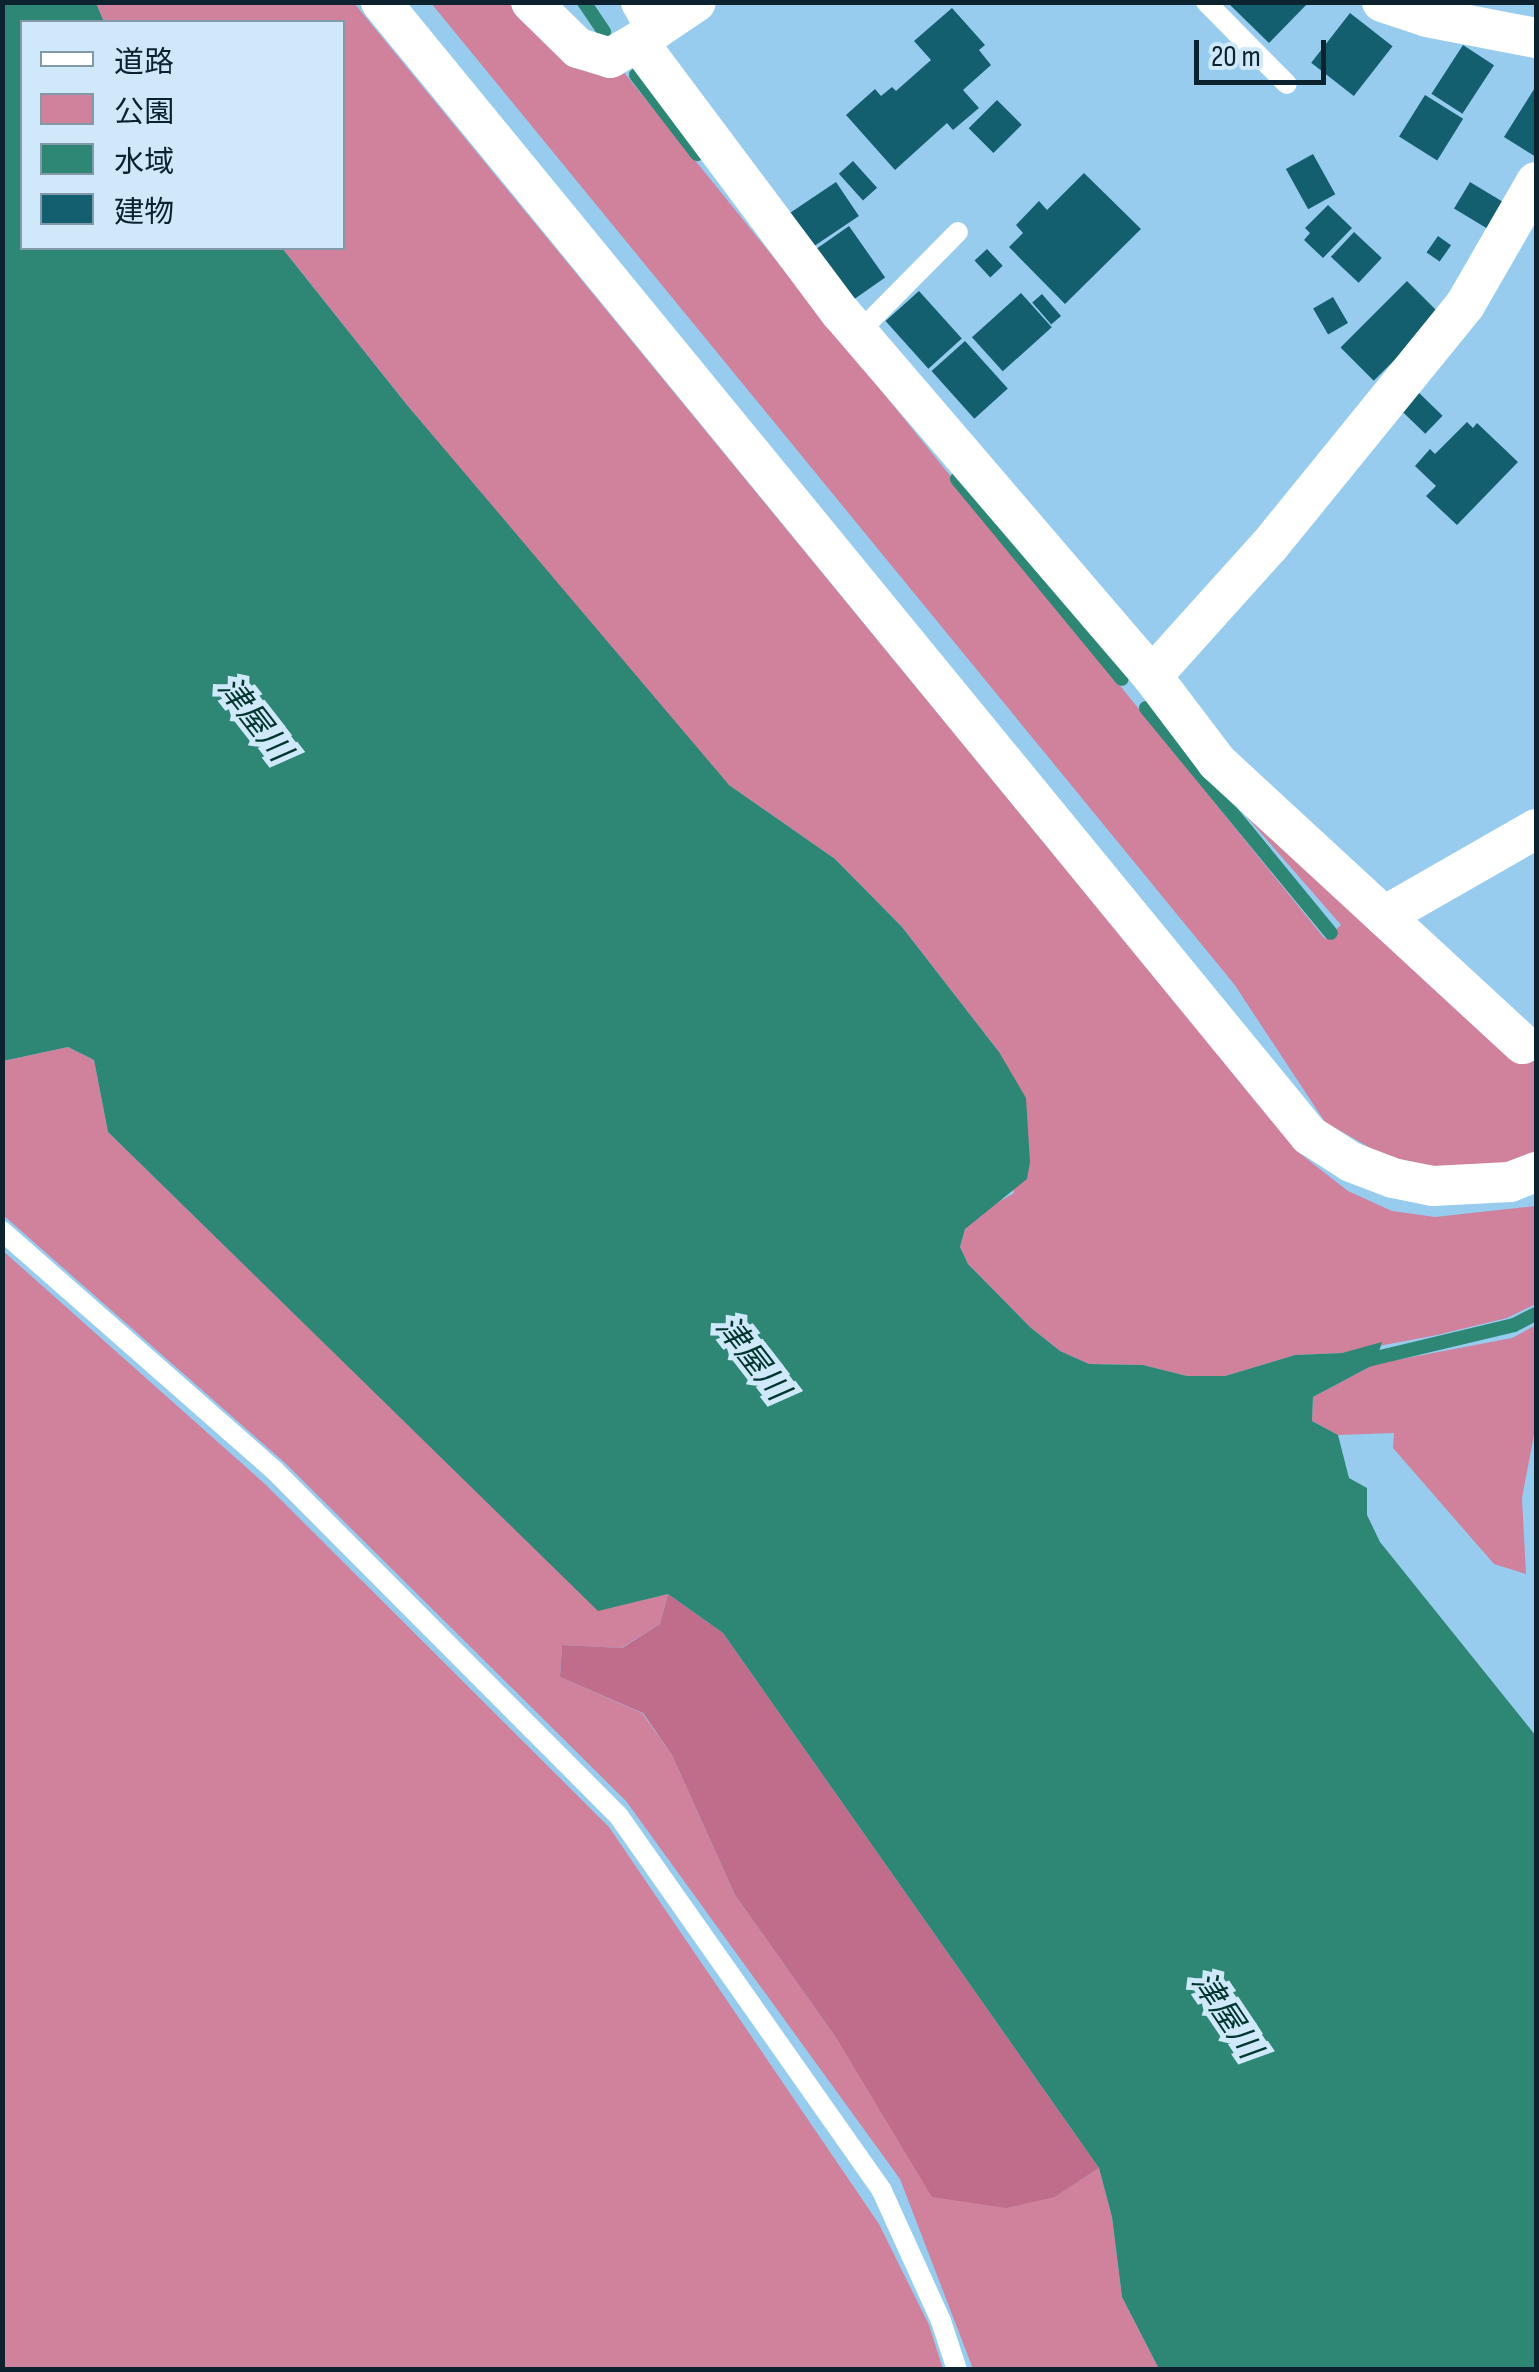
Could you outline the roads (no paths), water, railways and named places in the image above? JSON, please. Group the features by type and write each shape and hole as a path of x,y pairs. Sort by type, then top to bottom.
{"street":[{"path":"381,2 1309,1135 1352,1162 1392,1178 1433,1186 1510,1182 1536,1172"},
{"path":"532,2 578,48 610,58 645,25 696,2"},
{"path":"1382,2 1428,17 1536,38"},
{"path":"645,25 858,333 1152,676 1217,762 1523,1044"},
{"path":"1152,676 1270,545 1465,306 1536,182"},
{"path":"1384,916 1536,829"}],"lane":[{"path":"1206,2 1287,84"},
{"path":"858,333 958,232"},
{"path":"2,1231 274,1470 618,1815 882,2191 941,2321 957,2370"}],"water":[{"name":"津屋川","path":"2,3 96,3 103,20 20,20 20,250 284,250 407,405 729,785 835,859 902,927 999,1052 1026,1098 1030,1162 1027,1179 965,1229 960,1247 968,1264 1030,1327 1060,1351 1089,1364 1143,1365 1187,1376 1225,1376 1295,1355 1342,1353 1382,1342 1375,1364 1313,1397 1312,1421 1338,1435 1349,1478 1367,1488 1367,1515 1380,1542 1536,1736 1536,2369 1159,2369 1122,2297 1112,2217 1099,2168 723,1633 668,1594 598,1611 108,1132 94,1060 68,1047 3,1061"}],"waterway":[{"path":"584,2 604,32"},
{"path":"636,75 697,154"},
{"path":"957,479 1122,679"},
{"path":"1146,708 1331,933"},
{"path":"1359,1362 1514,1325 1536,1314"}]}
